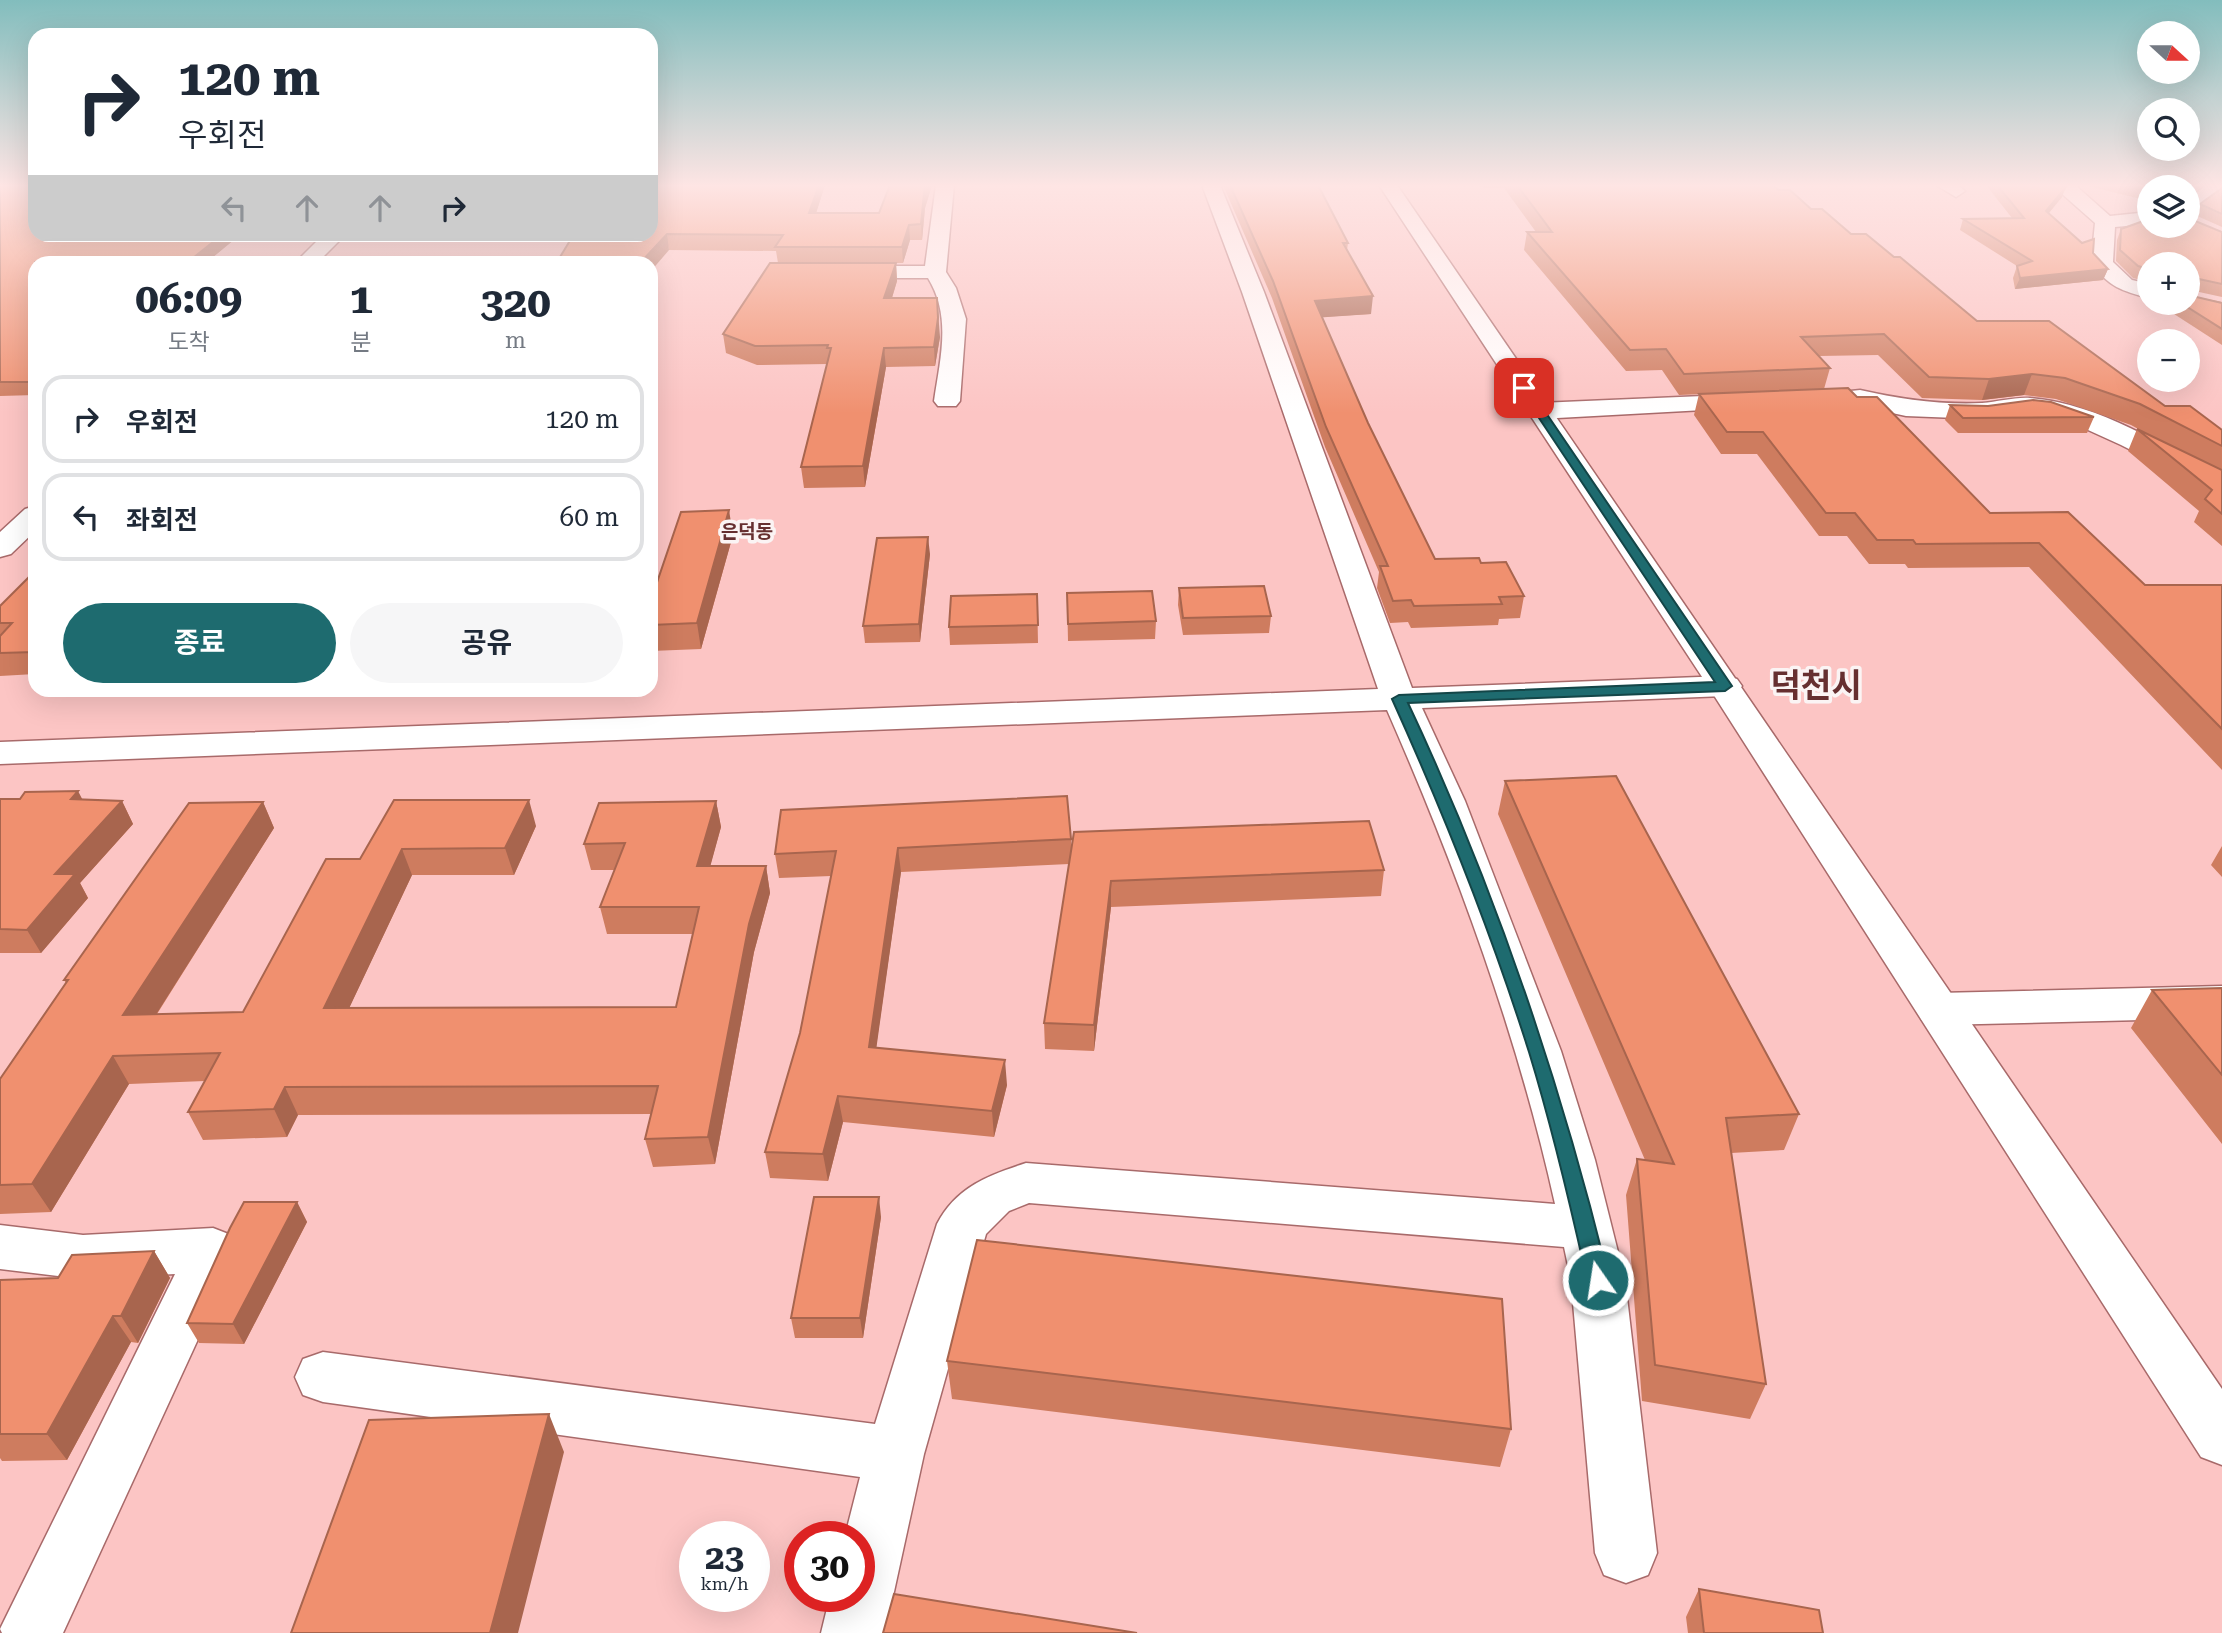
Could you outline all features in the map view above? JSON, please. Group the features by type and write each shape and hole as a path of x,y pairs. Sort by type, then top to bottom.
{"street":[{"path":"936,261 935,272 949,290 957,314 947,401"},
{"path":"1241,261 1399,699 1446,801 1538,1051 1587,1228 1598,1280 1626,1553"},
{"path":"1439,261 1725,686 2222,1438"},
{"path":"2102,261 2124,285 2137,288"},
{"path":"824,272 935,272"},
{"path":"1810,400 1860,398 1919,409 1982,411 2027,405 2049,408 2085,419 2130,439 2222,488"},
{"path":"1539,411 1772,401"},
{"path":"0,548 28,522"},
{"path":"0,753 1725,686"},
{"path":"1938,1009 2222,1002"},
{"path":"853,1633 895,1454 963,1224 991,1197 1026,1183 1587,1228"},
{"path":"0,1247 83,1257 213,1250 32,1629"},
{"path":"323,1377 895,1454"}],"building":[{"path":"0,261 28,261 28,382 0,382"},
{"path":"1264,261 1353,261 1373,296 1315,301 1368,423 1435,559 1479,558 1481,563 1506,562 1524,596 1499,597 1502,604 1414,606 1411,600 1393,601 1380,566 1388,566 1326,427"},
{"path":"1552,261 1905,261 1977,321 2049,321 2137,385 2137,392 2146,392 2165,406 2190,406 2222,430 2222,446 2140,404 2065,378 2032,374 1989,379 1929,377 1884,334 1801,337 1830,368 1684,374 1666,349 1630,350"},
{"path":"2031,261 2101,261 2108,269 2020,278 2017,266"},
{"path":"2200,261 2222,261 2222,284 2200,279"},
{"path":"770,263 896,263 884,298 937,298 938,318 934,347 884,348 863,466 801,467 831,348 827,348 828,345 755,346 723,334"},
{"path":"2200,298 2222,303 2222,329 2200,315"},
{"path":"1848,388 1857,397 1877,397 1990,513 2068,512 2145,585 2222,585 2222,729 2039,543 1916,544 1913,540 1877,540 1855,513 1826,513 1763,432 1727,432 1699,394"},
{"path":"2033,400 2051,402 2094,417 1963,418 1950,405 1988,406"},
{"path":"2137,429 2222,470 2222,514 2205,499 2212,490"},
{"path":"729,510 697,623 658,625 658,579 681,512"},
{"path":"928,537 919,624 863,626 877,538"},
{"path":"28,578 28,652 0,653 0,636 12,623 0,623 0,606"},
{"path":"1264,586 1271,616 1183,618 1179,588"},
{"path":"1152,591 1156,621 1068,624 1067,593"},
{"path":"1037,594 1038,625 949,627 951,596"},
{"path":"1616,776 1799,1114 1726,1118 1766,1384 1655,1365 1637,1159 1674,1164 1505,781"},
{"path":"78,791 71,799 122,801 55,874 75,874 27,930 0,929 0,799 20,799 25,792"},
{"path":"1067,796 1071,839 898,848 869,1047 1005,1060 992,1111 838,1096 823,1154 765,1152 800,1033 836,851 775,854 781,810"},
{"path":"394,800 529,800 505,848 402,849 324,1008 676,1007 699,907 600,907 625,843 584,844 599,803 716,801 697,866 766,866 749,924 708,1137 645,1139 658,1086 285,1087 274,1109 188,1112 220,1053 113,1056 32,1184 0,1185 0,1079 68,980 64,980 189,803 263,802 123,1015 243,1012 326,859 360,859"},
{"path":"1369,821 1384,870 1111,881 1094,1025 1044,1023 1074,832"},
{"path":"2222,988 2222,1075 2152,990"},
{"path":"814,1197 879,1197 860,1318 791,1318"},
{"path":"244,1202 297,1202 233,1324 187,1323 230,1228"},
{"path":"977,1240 1502,1299 1511,1429 947,1361"},
{"path":"154,1251 121,1316 113,1316 47,1434 0,1434 0,1280 58,1278 72,1255"},
{"path":"549,1414 490,1633 291,1633 369,1420"},
{"path":"1699,1589 1819,1610 1823,1633 1704,1633"},
{"path":"894,1594 1137,1633 883,1633"}],"district":[{"name":"은덕동","path":"747,531"},
{"name":"덕천시","path":"1816,685"}],"route":[{"path":"1524,388 1725,686 1399,699 1446,801 1538,1051 1570,1160 1598,1280"}]}
